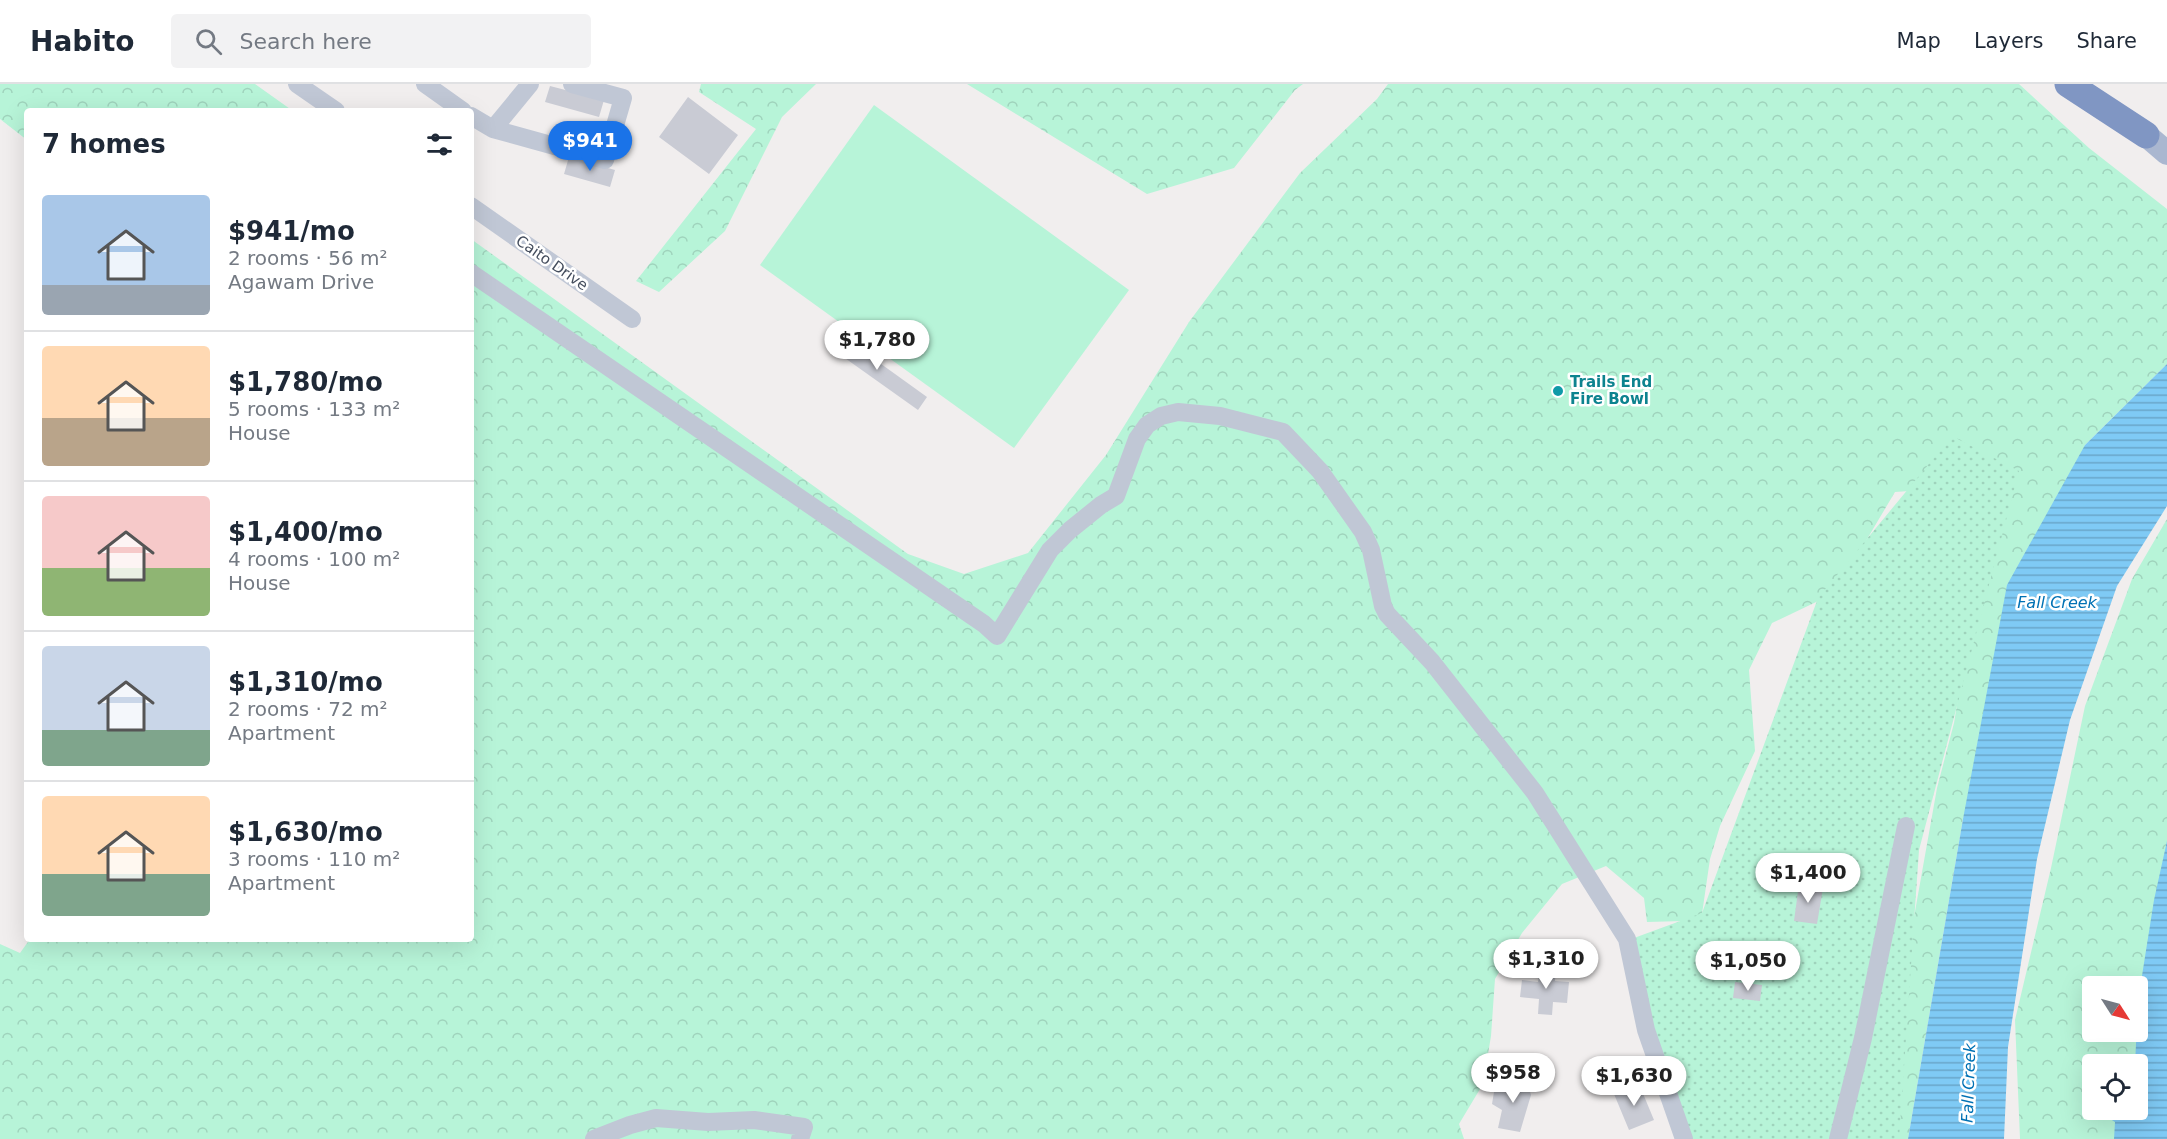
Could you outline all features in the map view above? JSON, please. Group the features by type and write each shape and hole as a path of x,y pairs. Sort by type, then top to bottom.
{"highway":[{"path":"2068,84 2146,135"},
{"path":"2097,84 2146,135"}],"main road":[{"path":"2146,135 2167,153"}],"street":[{"path":"297,84 332,108"},
{"path":"425,84 459,108"},
{"path":"493,129 530,84"},
{"path":"474,118 493,129 605,160 623,98 572,84"},
{"name":"Caito Drive","path":"474,208 632,319"},
{"path":"474,275 997,636 1050,550 1101,504 1116,496 1132,450 1147,425 1161,416 1178,412 1220,417 1283,432 1320,471 1363,532 1371,550 1383,606 1387,614 1432,662 1535,793 1627,939 1646,1030 1684,1139"},
{"path":"1839,1139 1865,1028 1906,826"},
{"path":"594,1139 656,1118 708,1122 754,1120 804,1127 800,1139"}],"green space":[{"path":"0,84 255,84 289,108 24,108 24,138 0,119"},
{"path":"701,84 816,84 782,117 725,231 659,292 636,281 756,129 699,92"},
{"path":"967,84 1303,84 1295,90 1234,168 1147,194"},
{"path":"1388,84 2019,84 2089,148 2167,209 2167,364 2085,445 1963,819 1908,1139 1880,1139 1898,989 1914,917 1937,788 1954,723 1969,631 1955,488 1895,492 1835,593 1772,623 1749,670 1755,751 1720,826 1710,859 1702,914 1684,921 1647,922 1644,898 1606,866 1562,884 1522,933 1495,979 1491,1036 1483,1084 1459,1124 1464,1139 0,1139 0,944 20,953 28,942 474,942 474,241 908,554 964,574 1028,553 1106,455 1189,322 1300,173 1377,99"},
{"path":"874,105 1129,290 1014,448 760,265"},
{"path":"1952,436 2019,471 1919,850 1899,1139 1686,1139 1646,1027 1634,938 1702,913 1818,598"},
{"path":"2167,519 2167,1139 2020,1139 2015,1020 2051,868 2085,706 2132,579"}],"water":[{"name":"Fall Creek","path":"2167,364 2167,506 2117,586 2070,720 2037,859 2008,1047 2004,1139 1908,1139 1963,819 2007,585 2085,445"},
{"path":"2167,841 2167,1139 2114,1139 2115,1122 2112,1120 2148,1120 2148,1054 2136,1054 2136,1042 2148,1042 2148,976 2142,976 2154,900"}],"building":[{"path":"550,86 604,100 599,117 545,102"},
{"path":"688,97 738,135 709,174 659,137"},
{"path":"569,157 615,170 610,187 564,174"},
{"path":"838,333 927,397 918,410 828,346"},
{"path":"1799,884 1823,888 1817,924 1794,921"},
{"path":"1540,967 1556,968 1555,981 1569,982 1567,1003 1553,1002 1552,1015 1538,1014 1539,999 1520,997 1522,980 1538,982"},
{"path":"1735,982 1762,985 1760,1001 1733,998"},
{"path":"1514,1075 1527,1081 1531,1095 1520,1132 1498,1128 1502,1110 1492,1104 1495,1086 1509,1091"},
{"path":"1639,1084 1654,1120 1629,1130 1614,1094"}],"place":[{"name":"Trails End Fire Bowl","path":"1558,391"}]}
